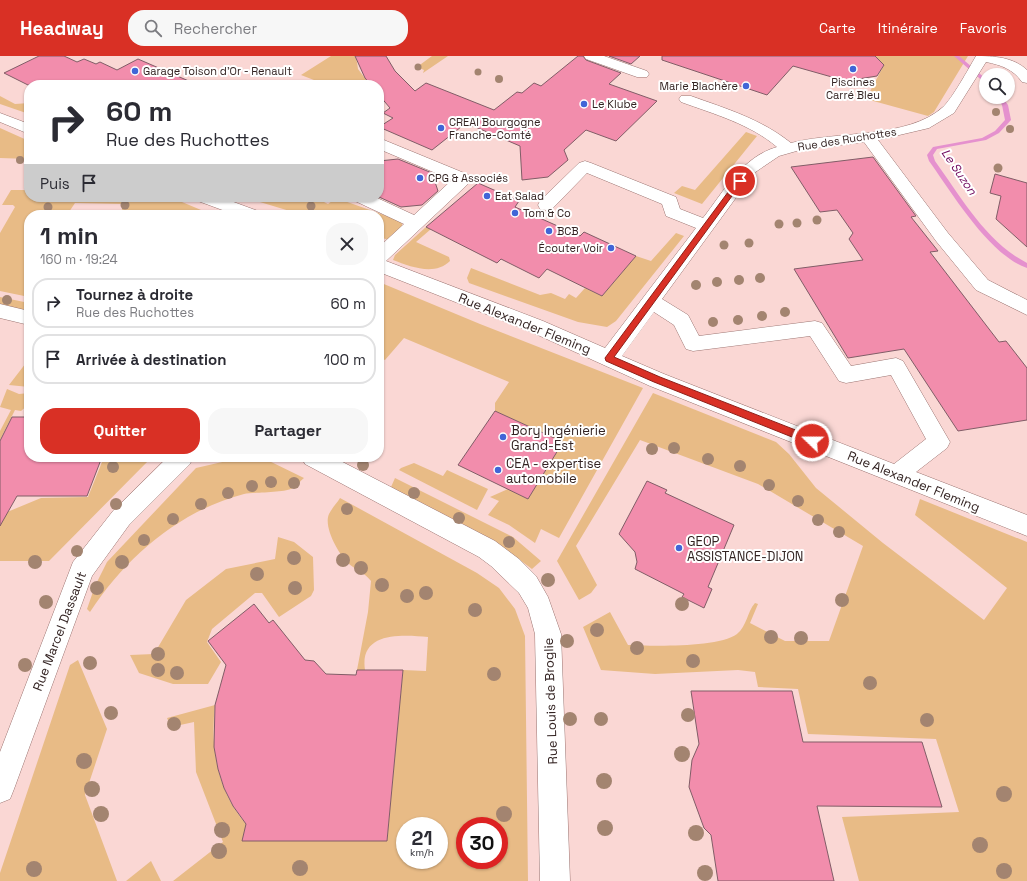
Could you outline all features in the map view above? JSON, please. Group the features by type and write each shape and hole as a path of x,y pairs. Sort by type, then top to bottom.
{"street":[{"path":"591,56 642,74"},
{"path":"982,58 1014,68 1022,72 1027,79"},
{"name":"Rue des Ruchottes","path":"609,358 748,170 774,153 798,146 889,134 924,125 949,110 982,58"},
{"path":"686,99 745,121 769,134 788,149"},
{"path":"0,117 24,128"},
{"path":"868,137 942,237 982,285 1027,308"},
{"path":"384,145 463,179 384,252"},
{"path":"546,205 585,166 670,201 672,212 706,226"},
{"path":"217,202 239,210"},
{"path":"372,202 416,223"},
{"name":"Rue Alexander Fleming","path":"384,267 536,326 657,380 1027,526"},
{"path":"651,301 681,320 693,344 815,328 846,375 896,366 939,442 897,474"},
{"path":"0,311 24,317"},
{"name":"Rue Marcel Dassault","path":"0,789 82,570 101,542 121,518 177,462"},
{"name":"Rue Louis de Broglie","path":"322,462 487,549 510,565 528,585 541,606 548,634 555,881"}],"shaded area":[{"path":"331,56 356,56 358,69 366,80 314,80 301,75"},
{"path":"432,56 448,56 423,73 424,70 417,67"},
{"path":"875,56 968,56 934,112 928,116 866,99 884,65"},
{"path":"0,96 15,104 24,103 24,112 0,104"},
{"path":"0,128 24,139 24,159 0,158"},
{"path":"746,132 757,136 702,204 674,193 682,186 695,190"},
{"path":"11,190 24,190 24,202 182,202 201,210 122,210 124,204 75,203 70,210 24,210 24,296 0,291 0,233 15,207 13,205 2,205"},
{"path":"260,202 324,202 328,204 331,202 347,202 370,210 286,210"},
{"path":"384,215 401,221 403,227 389,240 384,238"},
{"path":"426,227 431,229 416,242 449,257 450,261 444,266 423,269 393,260 395,255"},
{"path":"676,233 684,236 616,321 607,327 578,322 469,283 467,278 471,268 540,295 551,293 565,299 569,294 576,298 585,288 602,296 636,256 651,261"},
{"path":"384,284 480,324 643,388 559,538 541,529 535,543 509,525 488,515 499,501 490,497 508,489 528,499 563,442 495,411 495,403 509,382 404,338 385,360"},
{"path":"0,297 24,302 24,310 0,305"},
{"path":"24,366 24,386 9,385"},
{"path":"7,389 19,394 24,394 24,408 21,411 15,410 0,440 0,431 11,410 0,407"},
{"path":"653,393 776,442 789,454 816,488 883,543 984,620 1007,588 915,515 920,499 1027,542 1027,881 859,881 842,817 959,812 936,739 808,734 798,689 758,687 755,672 738,670 655,674 601,670 583,627 610,612 628,645 684,645 715,642 728,639 740,631 755,603 758,604 750,623 785,641 829,641 863,546 758,484 640,440 576,546 597,585 591,593 579,600 557,561"},
{"path":"102,462 147,462 49,561 0,561 0,515 41,498 88,497"},
{"path":"222,462 271,462 304,478 289,490 244,494 220,502 176,524 137,555 104,592 90,612 87,609 95,586 107,562 196,468"},
{"path":"414,463 443,476 447,470 488,489 477,510 399,470"},
{"path":"395,478 513,537 541,561 532,569 493,540 391,487"},
{"path":"340,498 477,573 499,588 515,609 525,636 528,881 173,881 223,842 196,772 194,722 171,727 167,718 215,705 214,737 218,768 228,797 246,824 243,841 387,841 403,670 426,671 428,637 395,636 376,642 369,648 365,657 365,670 357,670 368,612 371,581 349,564 337,548 328,526 329,514"},
{"path":"278,537 294,542 313,557 314,590 311,596 279,617 262,593 255,593 212,629 207,642 221,662 208,684 173,684 139,673 130,655 154,654 186,600 226,569 275,559"},
{"path":"78,660 107,729 85,795 117,881 0,881 0,873 70,665"},
{"path":"151,861 161,881 126,881"}],"building":[{"path":"39,56 64,56 77,62 84,59 96,64 100,62 117,70 138,59 186,80 24,80 24,83 4,73"},
{"path":"355,56 386,56 395,71 415,91 426,83 494,110 517,92 522,93 534,83 541,86 578,56 583,56 586,60 621,73 609,84 657,101 616,141 586,130 564,150 568,160 548,177 522,180 520,146 466,123 432,150 384,129 384,124 393,118 384,114 390,108 384,101 384,80 367,80"},
{"path":"609,56 640,56 631,64"},
{"path":"662,56 875,56 884,65 877,76 846,81 793,66 767,95 662,60"},
{"path":"873,157 916,216 911,217 938,251 930,252 999,342 1006,341 1027,368 1027,420 958,431 904,349 848,358 794,269 863,260 849,239 853,233 837,210 820,212 791,167"},
{"path":"398,159 432,173 438,191 422,205 401,207 384,199 384,160"},
{"path":"995,174 1027,183 1027,247 996,219 1001,196 990,193"},
{"path":"478,183 519,201 515,207 580,236 584,232 636,256 602,296 547,269 539,278 501,259 497,263 426,227"},
{"path":"495,411 563,442 528,499 458,465"},
{"path":"12,417 24,417 24,462 100,462 87,496 17,496 0,526 0,441"},
{"name":"GEOP ASSISTANCE-DIJON","path":"647,481 667,490 665,493 734,525 708,587 712,589 704,608 682,597 684,594 635,569 637,562 635,552 619,534"},
{"path":"254,604 269,623 273,620 305,660 314,661 326,674 356,675 357,670 403,670 387,841 242,841 246,824 233,806 224,788 218,769 214,747 215,705 226,665 208,641"},
{"path":"691,691 792,691 803,742 922,742 942,807 817,806 834,881 718,881 711,835 704,828 689,787 692,760 699,744"}],"waterway":[{"name":"Le Suzon","path":"956,56 979,76"},
{"name":"Le Suzon","path":"1004,104 1008,120 997,132 984,139 935,148 930,155 932,161 963,204 988,235 1014,259 1027,266"}],"place":[{"name":"Piscines Carré Bleu","path":"853,69"},
{"name":"Garage Toison d'Or - Renault","path":"135,71"},
{"name":"Marie Blachère","path":"746,86"},
{"name":"Le Klube","path":"584,104"},
{"name":"CREAI Bourgogne Franche-Comté","path":"441,128"},
{"name":"CPG & Associés","path":"420,178"},
{"name":"Eat Salad","path":"487,196"},
{"name":"Tom & Co","path":"515,213"},
{"name":"BCB","path":"549,231"},
{"name":"Écouter Voir","path":"611,248"},
{"name":"Bory Ingénierie Grand-Est","path":"503,437"},
{"name":"CEA - expertise automobile","path":"498,470"},
{"name":"GEOP ASSISTANCE-DIJON","path":"679,548"}],"route":[{"path":"740,181 609,358 657,380 812,441"}]}
